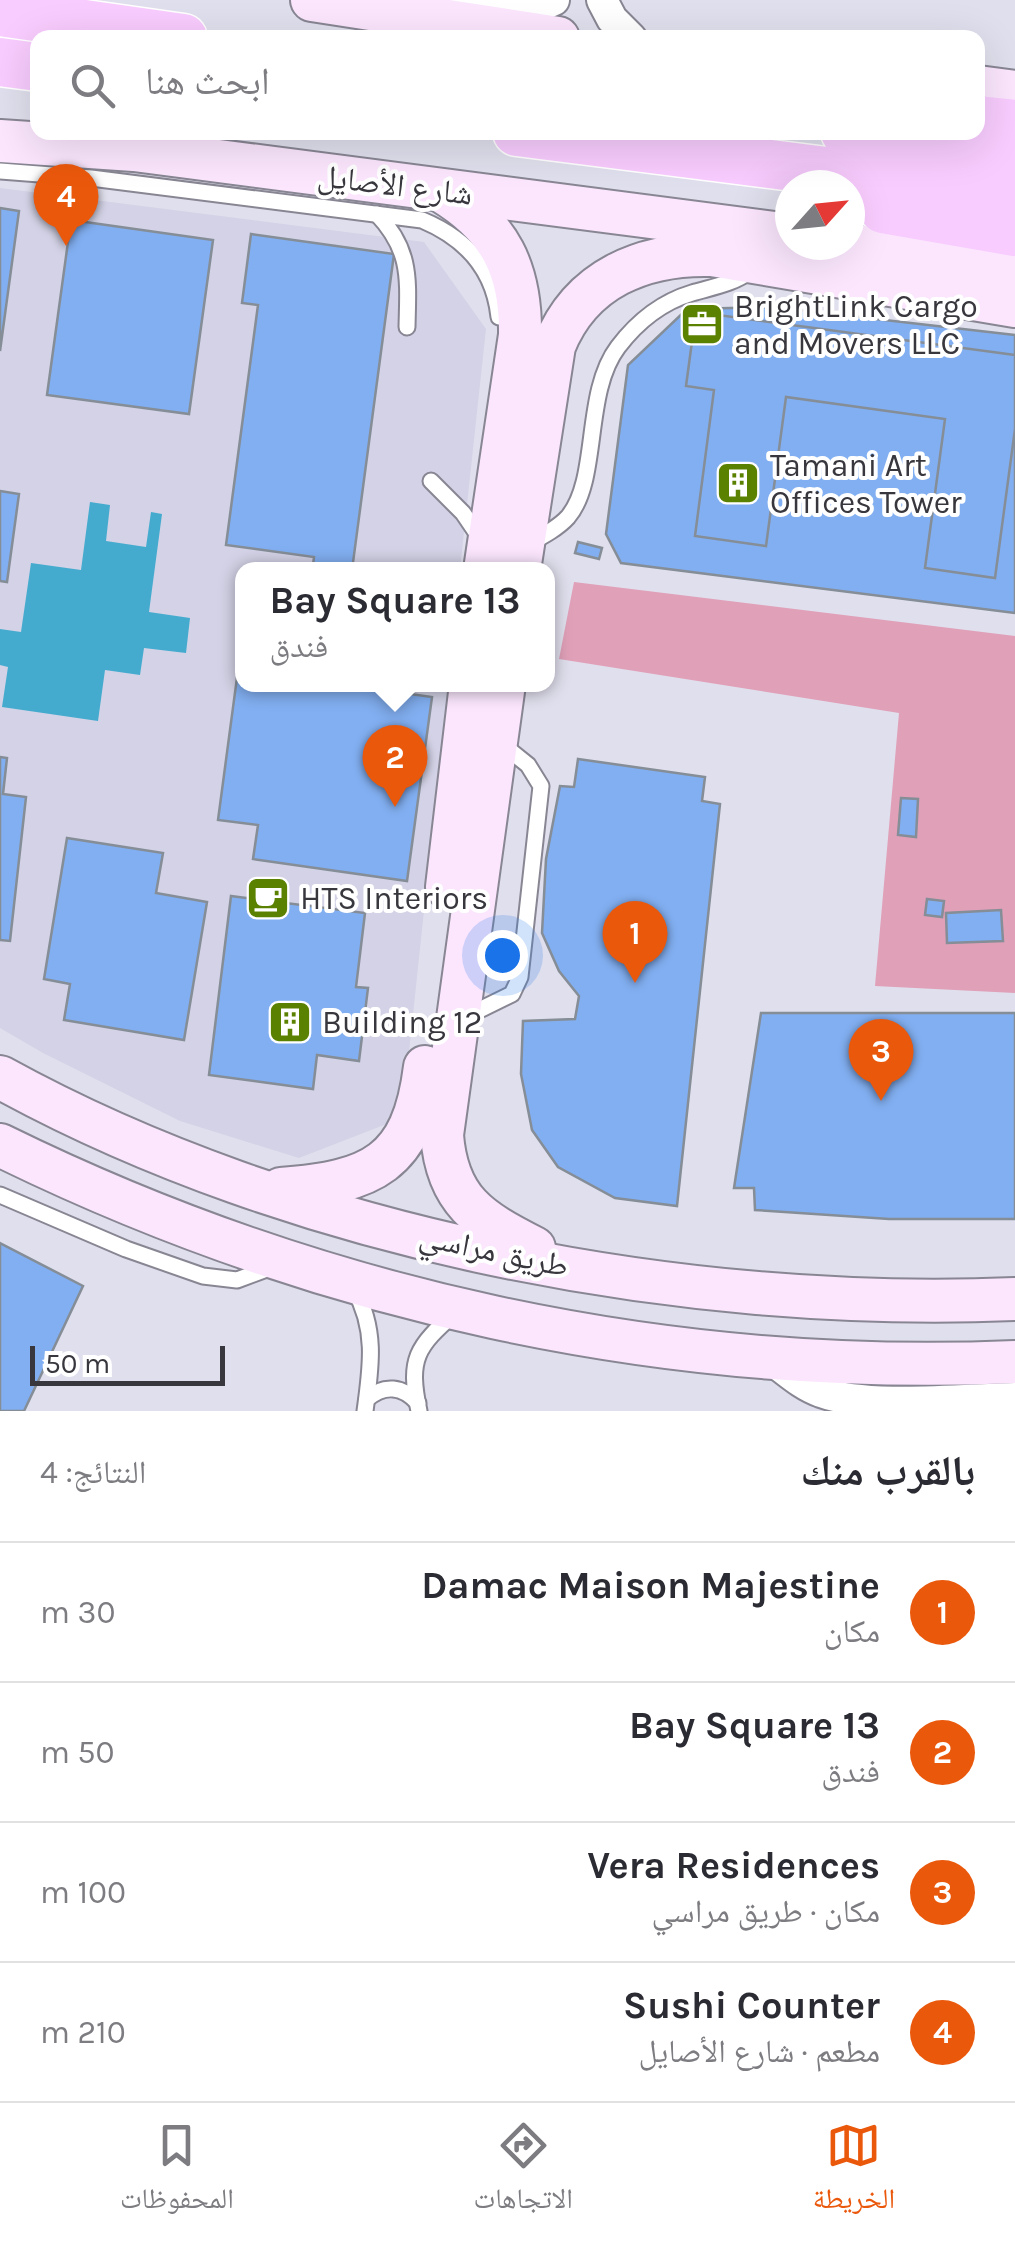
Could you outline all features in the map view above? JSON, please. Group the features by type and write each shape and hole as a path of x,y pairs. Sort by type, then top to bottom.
{"main road":[{"path":"0,12 127,30"},
{"path":"0,62 30,66"},
{"path":"985,121 1015,124"},
{"path":"573,140 1015,195"},
{"path":"897,140 1015,158"},
{"path":"672,154 775,185"},
{"path":"865,206 1015,232"}],"street":[{"path":"315,0 507,30"},
{"path":"442,0 539,8 554,0"},
{"path":"602,0 624,30"},
{"path":"985,88 1015,92"},
{"name":"شارع الأصايل","path":"0,141 134,150 775,232"},
{"path":"442,192 467,207 488,227 515,278 520,306 520,335 498,471 503,560"},
{"path":"538,202 569,214 663,233 712,255"},
{"path":"865,246 1015,271"},
{"path":"503,560 554,346 565,322 586,295 629,267 678,254 712,255 1015,306"},
{"path":"263,1190 320,1186 358,1177 392,1154 414,1122 423,1082 470,692"},
{"path":"503,692 442,1135 450,1178 476,1215 574,1268"},
{"name":"طريق مراسي","path":"0,1077 92,1122 263,1190 417,1235 574,1268 678,1284 906,1300 1015,1299"},
{"name":"طريق مراسي","path":"0,1144 112,1196 287,1261 458,1311 632,1342 769,1358 894,1363 997,1397"}],"lane":[{"path":"0,171 90,178 422,220 462,242 489,278 497,300 498,342"},
{"path":"376,214 404,253 408,269 407,327"},
{"path":"431,481 503,560 559,525 574,507 582,485 602,377 624,339 646,317 673,300 733,282 758,263"},
{"path":"496,382 494,439 498,471"},
{"path":"457,1020 512,994 520,977 541,786 528,766 496,740"},
{"path":"0,1195 126,1249 213,1279 237,1280 287,1261"},
{"path":"350,1281 367,1315 371,1333 366,1405"},
{"path":"419,1407 413,1380 416,1357 428,1336 458,1311"},
{"path":"366,1405 374,1392 393,1388 403,1390 419,1407"}],"shaded area":[{"path":"0,188 424,242 486,329 461,562 235,562 235,692 447,692 402,1118 299,1158 180,1121 0,1028"},
{"path":"574,582 1015,636 1015,993 875,986 899,713 559,659"}],"water":[{"path":"90,502 110,505 106,541 146,547 151,512 162,514 149,612 190,618 186,653 144,648 140,675 105,670 98,721 2,707 8,667 0,665 0,629 21,632 31,563 81,570"}],"building":[{"path":"0,208 19,211 0,351"},
{"path":"71,220 213,240 189,414 47,395"},
{"path":"251,234 394,254 353,562 313,562 314,557 226,545 258,305 242,303"},
{"path":"772,307 1015,335 1015,613 621,563 606,534 628,365 687,309"},
{"name":"Tamani Art Offices Tower","path":"696,312 1015,355 1015,429 995,578 925,568 945,419 786,397 766,546 695,536 714,390 686,386"},
{"path":"0,491 19,494 7,582 0,581"},
{"path":"578,542 602,548 599,559 575,553"},
{"path":"235,692 396,692 432,697 407,881 253,859 258,825 218,820"},
{"path":"0,757 7,758 3,794 26,797 10,941 0,940"},
{"path":"578,759 705,777 702,801 720,804 677,1206 615,1198 558,1167 532,1130 521,1074 523,1021 575,1019 579,996 559,971 542,933 546,859 560,786 574,787"},
{"path":"901,798 918,799 916,837 898,835"},
{"path":"67,838 163,853 156,893 207,902 184,1040 64,1020 70,984 44,979"},
{"name":"Building 12","path":"231,896 365,913 356,987 368,988 359,1061 317,1055 313,1089 209,1075"},
{"path":"927,899 944,901 942,917 925,915"},
{"path":"1001,910 1003,941 947,943 946,913"},
{"path":"761,1013 1015,1013 1015,1219 889,1219 755,1210 754,1188 734,1188"},
{"path":"0,1243 83,1286 24,1411 0,1411"}],"place":[{"name":"Sushi Counter","path":"66,246"},
{"name":"BrightLink Cargo and Movers LLC","path":"702,324"},
{"name":"Tamani Art Offices Tower","path":"738,483"},
{"name":"Bay Square 13","path":"395,807"},
{"name":"HTS Interiors","path":"268,898"},
{"name":"Damac Maison Majestine","path":"635,983"},
{"name":"Building 12","path":"290,1022"},
{"name":"Vera Residences","path":"881,1101"}]}
